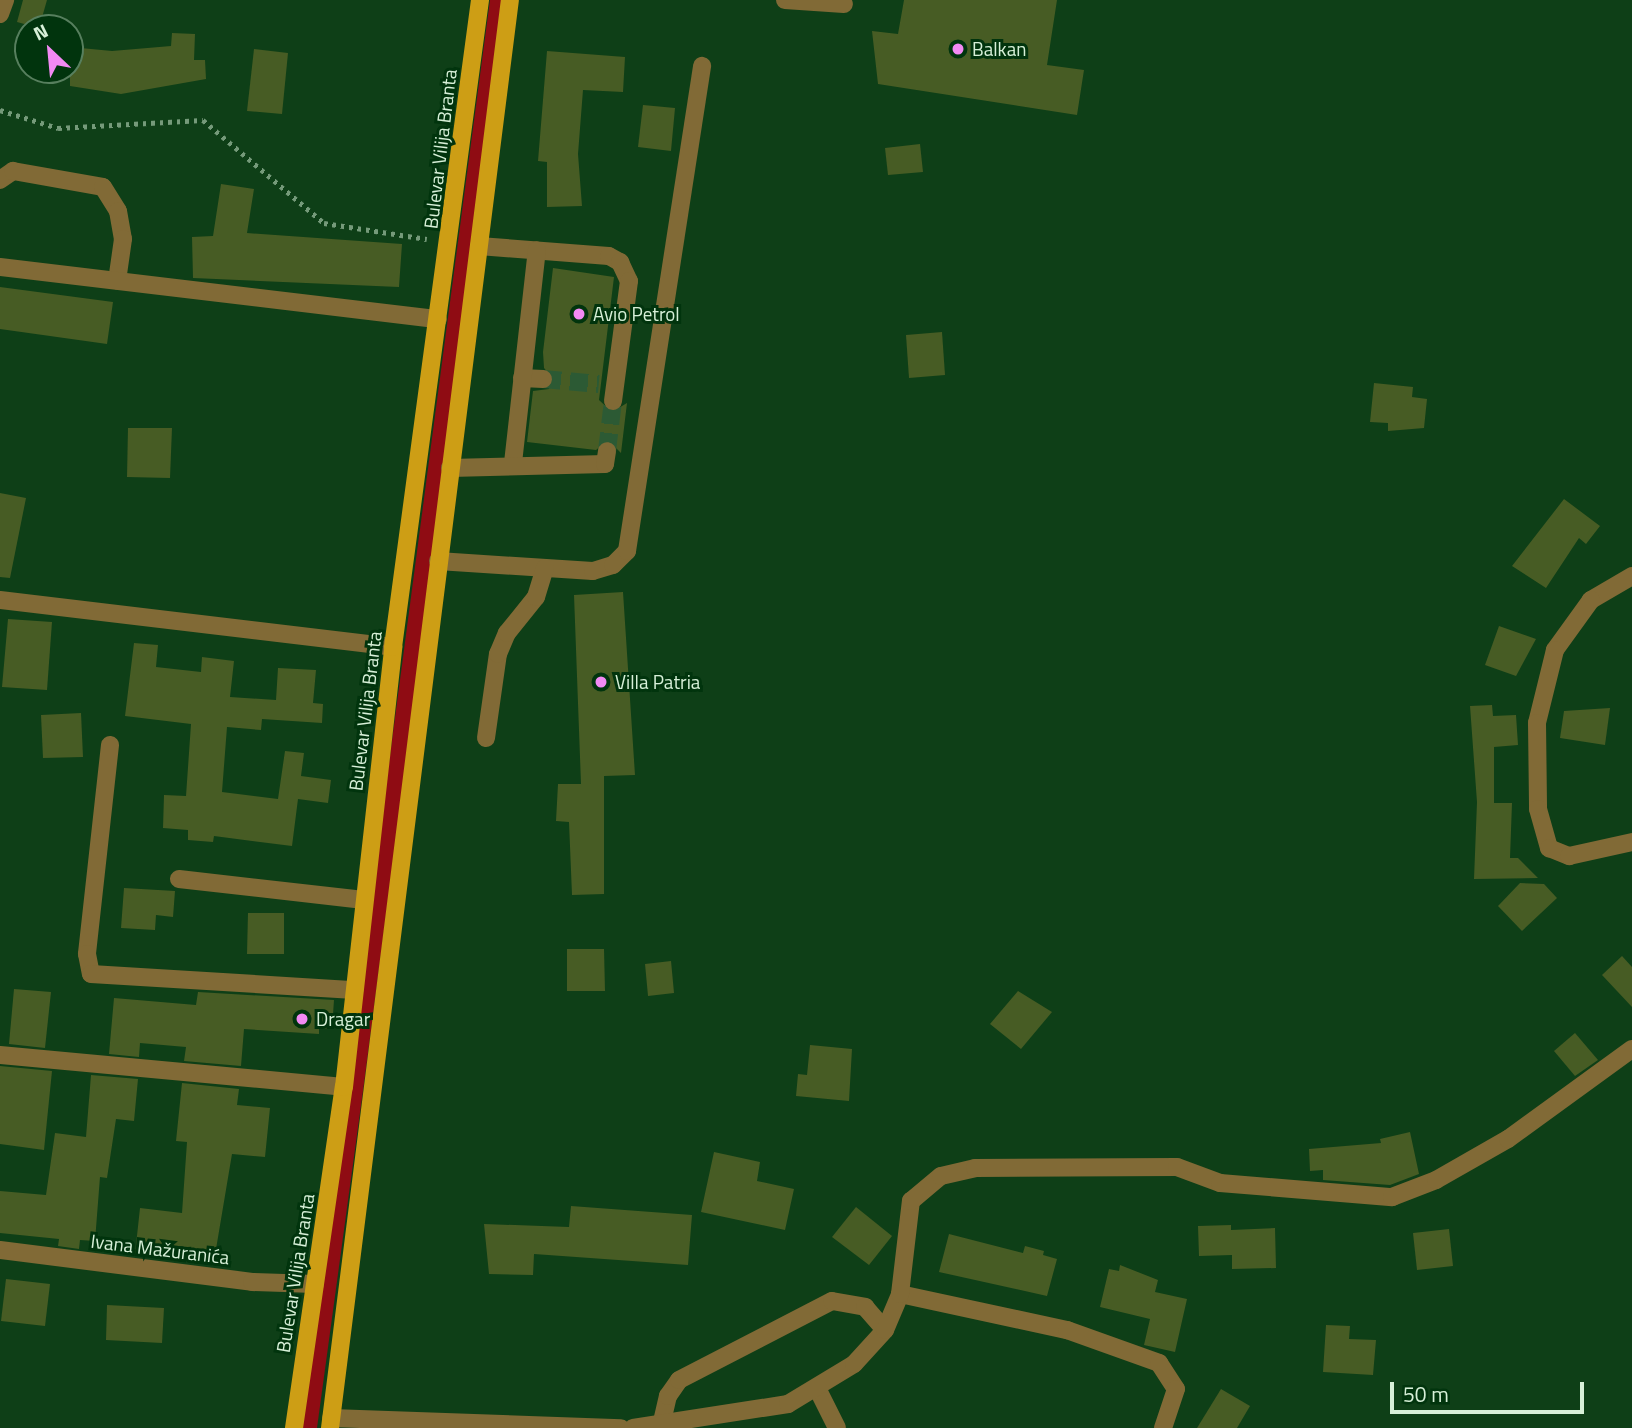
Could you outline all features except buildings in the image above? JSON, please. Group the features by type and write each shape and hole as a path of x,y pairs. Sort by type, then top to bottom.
{"main road":[{"name":"Bulevar Vilija Branta","path":"294,1428 344,1087 393,647 480,0"},
{"path":"330,1423 510,0"}],"street":[{"path":"0,14 5,0"},
{"path":"785,0 844,4"},
{"path":"438,561 604,569 621,559 632,542 702,66"},
{"path":"0,180 13,172 103,187 118,211 123,239 117,281"},
{"path":"479,246 609,256 626,270 609,390"},
{"path":"513,463 537,250"},
{"path":"0,267 438,319"},
{"path":"522,378 542,379"},
{"path":"450,468 513,463 605,464 607,451"},
{"path":"486,738 501,644 536,597 545,568"},
{"path":"1632,576 1591,600 1555,650 1544,680 1537,735 1538,809 1549,848 1569,856 1632,842"},
{"path":"0,600 393,647"},
{"path":"110,745 87,954 91,974 355,990"},
{"path":"179,878 364,900"},
{"path":"633,1428 766,1410 818,1390 853,1364 886,1330 900,1294 911,1201 941,1176 975,1168 1177,1167 1220,1183 1392,1197 1436,1180 1508,1139 1632,1049"},
{"path":"0,1055 344,1087"},
{"name":"Ivana Mažuranića","path":"0,1250 252,1282 315,1284"},
{"path":"900,1294 1067,1330 1158,1363 1176,1389 1163,1428"},
{"path":"662,1426 668,1396 679,1380 832,1301 865,1307 886,1330"},
{"path":"818,1390 837,1428"},
{"path":"330,1423 621,1428"}],"path":[{"path":"0,110 58,128 188,116 203,120 324,223 449,242"}],"shaded area":[{"path":"490,0 506,0 365,1076 317,1428 301,1428"}],"tunnel":[{"path":"543,379 599,384"},
{"path":"607,451 613,401"}],"place":[{"name":"Balkan","path":"958,49"},
{"name":"Avio Petrol","path":"579,314"},
{"name":"Villa Patria","path":"601,682"},
{"name":"Dragar","path":"302,1019"}]}
